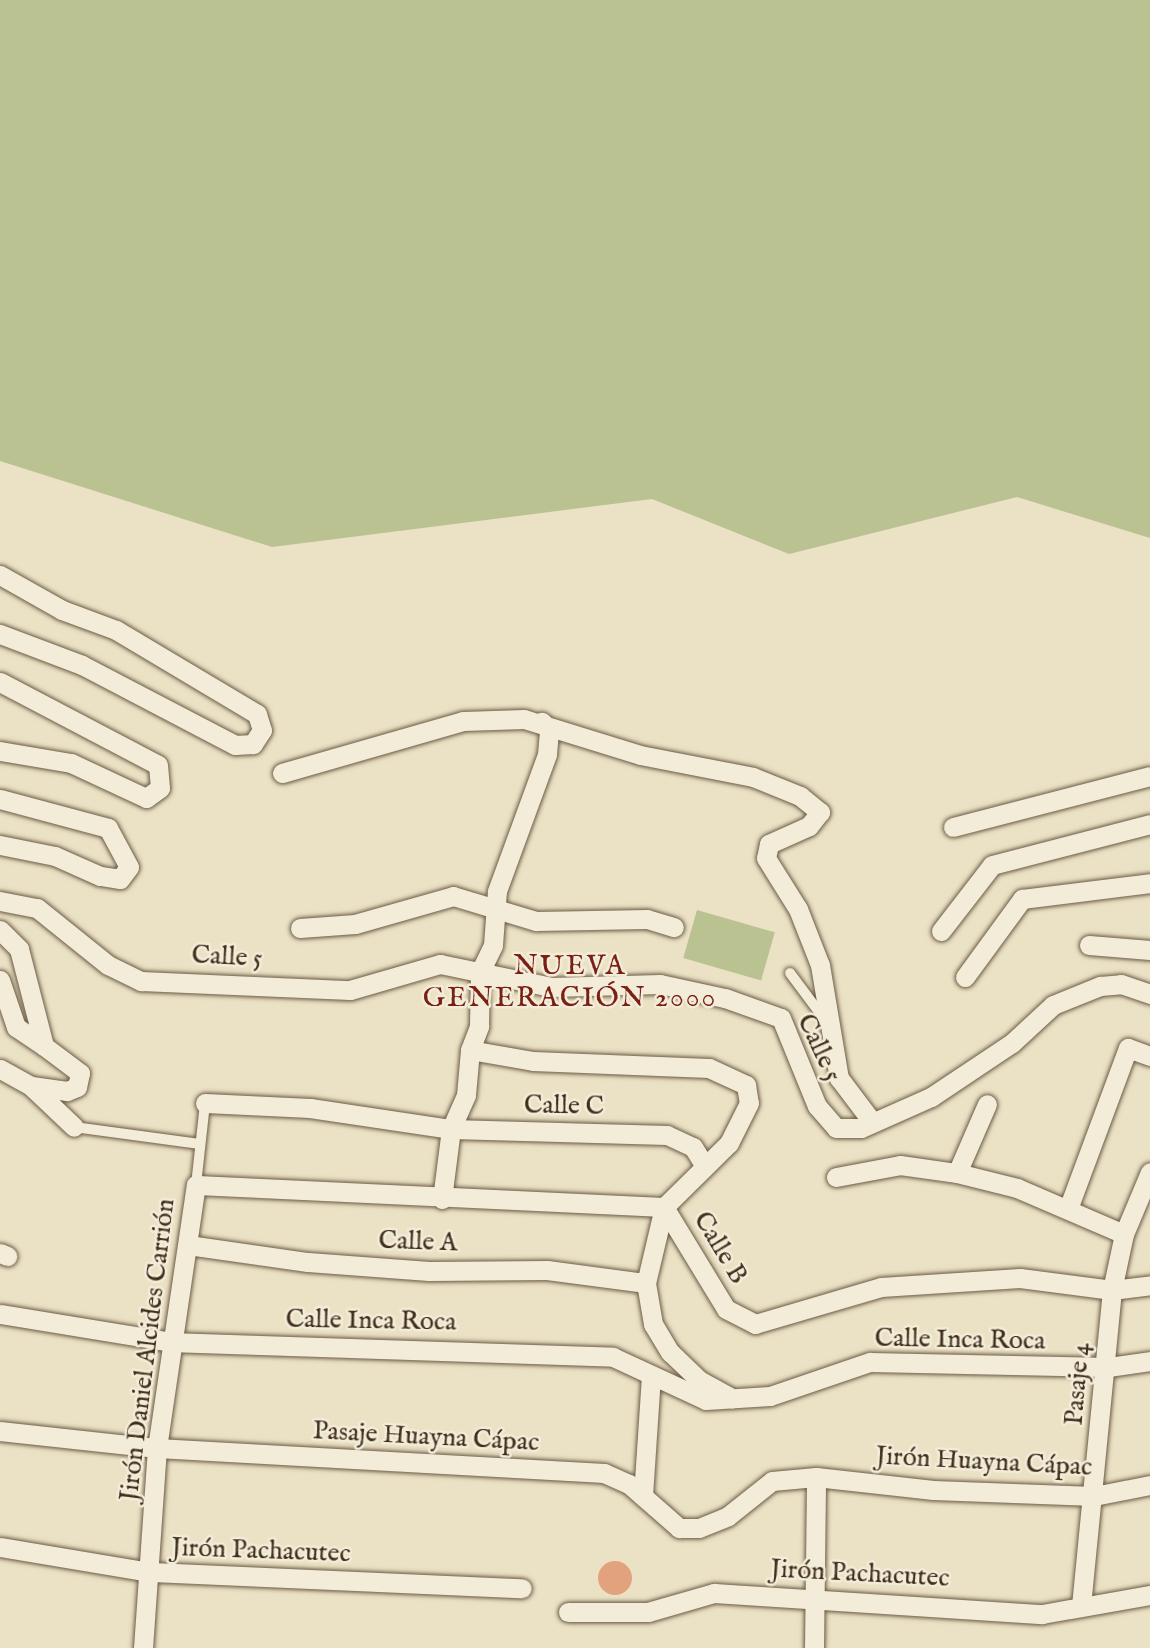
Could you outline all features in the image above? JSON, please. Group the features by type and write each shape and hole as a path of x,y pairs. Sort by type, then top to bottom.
{"street":[{"path":"0,575 62,610 116,630 257,713 262,730 253,744 235,745 82,665 0,634"},
{"path":"0,682 158,765 160,788 146,798 71,763 0,751"},
{"path":"282,773 463,720 542,722 640,755 753,777 820,812 809,826 769,844 766,858 798,909 820,965 839,1078 870,1119"},
{"path":"442,1199 451,1129 466,1095 470,1050 480,1027 480,972 493,945 497,909 523,809 547,754 549,730 542,722"},
{"path":"953,827 1150,776"},
{"path":"0,799 108,828 129,867 120,879 100,876 55,856 0,845"},
{"path":"941,931 992,865 1150,824"},
{"path":"965,977 1022,899 1150,883"},
{"path":"300,928 355,924 453,896 536,921 647,919 674,927"},
{"name":"Calle 5","path":"0,901 37,908 108,965 141,981 241,981 316,991 350,990 440,964 551,987 660,984 780,1018 817,1107 836,1128 861,1128 870,1119 931,1097 1012,1043 1053,1005 1100,986 1121,984 1150,994"},
{"path":"0,930 19,948 44,1046"},
{"path":"1089,946 1150,950"},
{"path":"0,980 16,1027 77,1069 77,1087 31,1086"},
{"path":"1068,1209 1128,1048 1150,1056"},
{"path":"470,1050 533,1061 709,1068 747,1085 749,1103 729,1143 664,1208 646,1283 653,1324 670,1352 699,1380 733,1398"},
{"path":"0,1069 31,1086 74,1127"},
{"name":"Calle C","path":"205,1103 310,1108 409,1125 451,1129 667,1135 692,1147 705,1166"},
{"path":"957,1173 987,1104"},
{"path":"836,1177 900,1165 957,1173 1068,1209 1124,1234"},
{"name":"Pasaje 4","path":"1081,1606 1108,1367 1112,1290 1124,1234 1150,1172"},
{"name":"Calle B","path":"196,1185 442,1199 542,1198 664,1208 726,1308 755,1324 798,1316 845,1295 935,1282 1020,1278 1112,1290 1150,1284"},
{"name":"Jirón Daniel Alcides Carrión","path":"143,1648 157,1448 196,1185"},
{"name":"Calle A","path":"188,1245 308,1262 429,1271 547,1270 646,1283"},
{"name":"Calle Inca Roca","path":"0,1314 171,1342 613,1357 651,1377 706,1400 770,1396 870,1362 1108,1367 1150,1361"},
{"path":"643,1496 651,1377"},
{"name":"Pasaje Huayna Cápac","path":"0,1431 157,1448 604,1474 643,1496 679,1528 699,1528 728,1516 772,1481 816,1477"},
{"path":"814,1648 816,1477"},
{"name":"Jirón Huayna Cápac","path":"816,1477 933,1490 1094,1496 1150,1485"},
{"name":"Jirón Pachacutec","path":"0,1547 150,1572 522,1588"},
{"name":"Jirón Pachacutec","path":"568,1612 648,1612 714,1593 1042,1615 1150,1595"}],"lane":[{"path":"790,973 829,1027"},
{"path":"196,1185 205,1103"},
{"path":"74,1127 200,1144"}],"green space":[{"path":"0,0 1150,0 1150,538 1017,497 789,554 652,499 272,547 0,461"},
{"path":"697,910 775,932 761,980 683,958"}],"building":[{"path":"615,1561 627,1566 632,1578 627,1590 615,1595 603,1590 598,1578 603,1566"}],"district":[{"name":"NUEVA GENERACIÓN 2000","path":"570,983"}]}
